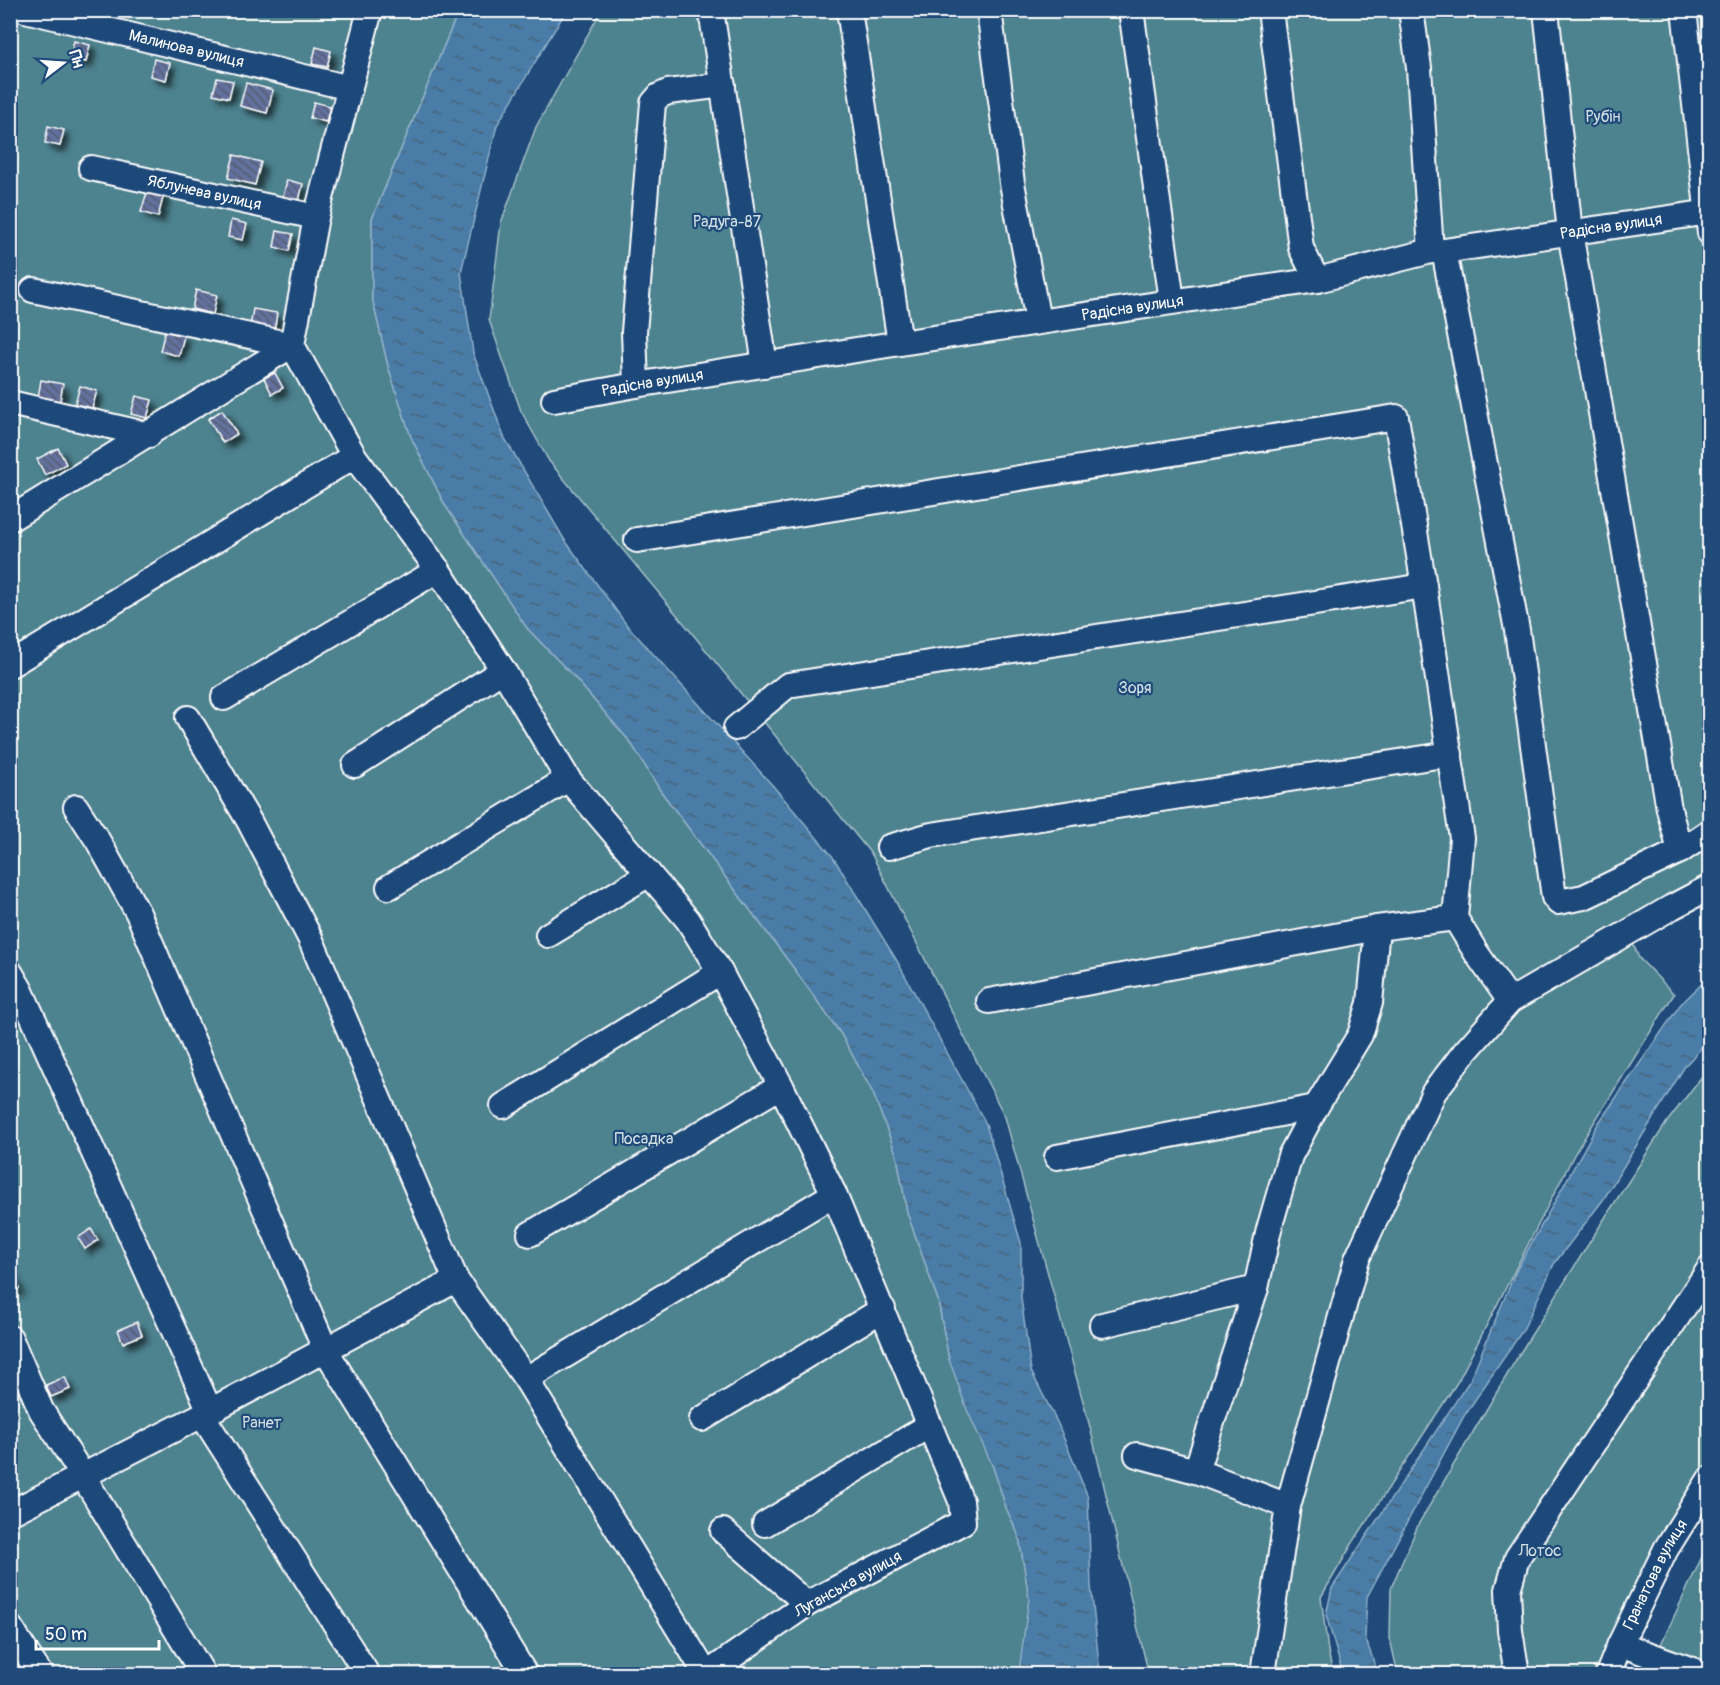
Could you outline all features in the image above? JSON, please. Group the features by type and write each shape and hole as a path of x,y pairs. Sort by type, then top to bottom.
{"street":[{"name":"Малинова вулиця","path":"25,10 350,88"},
{"path":"370,10 316,216 292,345 354,456 438,570 503,670 568,779 688,920 720,972 781,1086 834,1194 930,1425 765,1524"},
{"path":"711,10 765,365"},
{"path":"849,10 900,343"},
{"path":"989,10 1012,183 1038,321"},
{"path":"1131,10 1172,301"},
{"path":"1270,10 1301,248 1317,280"},
{"path":"1411,10 1437,251 1517,630 1554,897 1558,902 1584,897 1680,851 1710,831"},
{"path":"1546,10 1570,232 1669,809 1680,851"},
{"path":"1684,10 1708,219"},
{"path":"636,385 634,332 653,103 659,96 668,92 723,85"},
{"name":"Яблунева вулиця","path":"91,168 316,216"},
{"name":"Радісна вулиця","path":"555,400 1038,321 1317,280 1437,251 1570,232 1708,219"},
{"path":"33,290 292,345"},
{"path":"10,519 292,345"},
{"path":"10,403 149,435"},
{"path":"637,540 1396,417 1462,838 1455,918 1510,1001"},
{"path":"10,664 354,456"},
{"path":"224,698 438,570"},
{"path":"736,728 788,685 1424,586"},
{"path":"355,765 503,670"},
{"path":"189,718 249,821 310,938 456,1280 526,1379 707,1674"},
{"path":"889,847 931,835 1449,754"},
{"path":"389,887 568,779"},
{"path":"76,807 98,841 138,913 325,1349 525,1674"},
{"path":"548,935 649,874"},
{"path":"1263,1674 1288,1506 1357,1259 1434,1092 1464,1053 1510,1001 1710,887"},
{"path":"989,1001 1377,928 1455,918"},
{"path":"1196,1471 1256,1288 1269,1229 1290,1156 1316,1107 1360,1035 1370,1003 1377,928"},
{"path":"10,972 20,989 206,1413 367,1674"},
{"path":"503,1106 720,972"},
{"path":"530,1233 781,1086"},
{"path":"1057,1157 1316,1107"},
{"path":"526,1379 834,1194"},
{"path":"1517,1674 1510,1631 1508,1590 1517,1558 1701,1300 1710,1268"},
{"path":"10,1514 456,1280"},
{"path":"1102,1325 1256,1288"},
{"path":"702,1419 883,1309"},
{"path":"10,1338 41,1410 203,1674"},
{"name":"Луганська вулиця","path":"707,1674 807,1604 963,1522 961,1501 930,1425"},
{"path":"1137,1455 1196,1471 1288,1506"},
{"name":"Гранатова вулиця","path":"1608,1674 1666,1549 1710,1479"},
{"path":"723,1531 807,1604"},
{"path":"10,1627 40,1674"},
{"path":"1620,1644 1698,1674"}],"green space":[{"path":"11,11 463,11 454,22 372,219 372,297 388,366 411,437 445,505 527,628 576,679 631,743 660,790 841,1034 873,1093 897,1156 907,1212 938,1300 949,1359 1019,1536 1029,1598 1023,1674 11,1674"},
{"path":"601,11 1709,11 1709,897 1630,936 1639,958 1674,994 1575,1153 1458,1381 1352,1544 1321,1597 1333,1674 1150,1674 1090,1427 1005,1117 872,855 549,461 521,411 489,320 501,223 536,127"},
{"name":"Лотос","path":"1709,1067 1709,1489 1613,1674 1398,1674 1390,1639 1391,1588 1419,1523 1520,1353 1608,1213 1667,1122"},
{"path":"1709,1542 1709,1674 1647,1674"}],"water":[{"path":"463,11 566,11 497,125 461,272 473,353 504,437 564,539 626,624 774,787 833,857 897,961 986,1124 1021,1243 1021,1298 1031,1371 1058,1424 1088,1497 1091,1586 1100,1674 1021,1674 1020,1664 1029,1598 1019,1536 1007,1510 993,1467 967,1410 949,1359 938,1300 907,1212 897,1156 873,1093 841,1034 660,790 631,743 576,679 527,628 445,505 411,437 388,366 372,297 372,219 454,22"},
{"path":"1709,977 1709,1039 1685,1066 1603,1200 1554,1264 1523,1330 1464,1416 1367,1597 1365,1637 1378,1674 1343,1674 1326,1615 1332,1588 1470,1380 1516,1271 1598,1124 1680,1005"}],"building":[{"path":"74,41 90,45 86,62 70,58"},
{"path":"316,47 331,51 327,67 312,64"},
{"path":"154,59 170,63 166,80 150,76"},
{"path":"217,78 233,81 229,98 213,94"},
{"path":"246,83 273,90 267,113 240,106"},
{"path":"314,102 330,106 326,122 310,118"},
{"path":"48,126 64,130 60,146 45,143"},
{"path":"234,155 261,162 255,185 228,178"},
{"path":"287,180 303,184 299,201 283,197"},
{"path":"148,189 164,194 158,217 141,212"},
{"path":"231,220 247,224 243,240 228,237"},
{"path":"277,231 293,234 289,251 274,247"},
{"path":"196,290 217,295 213,314 192,309"},
{"path":"253,309 277,313 274,332 250,327"},
{"path":"165,331 184,336 179,356 160,351"},
{"path":"275,373 283,388 272,394 264,378"},
{"path":"41,380 63,384 60,401 38,398"},
{"path":"80,386 97,391 92,408 75,404"},
{"path":"136,396 152,400 147,418 131,414"},
{"path":"222,410 237,434 223,443 208,419"},
{"path":"58,448 66,464 45,475 37,459"},
{"path":"91,1229 98,1240 85,1249 78,1238"},
{"path":"10,1273 19,1288 10,1292"},
{"path":"137,1322 142,1335 123,1343 118,1330"},
{"path":"65,1377 70,1389 51,1397 46,1385"}],"park label":[{"name":"Рубін","path":"1603,117"},
{"name":"Радуга-87","path":"727,222"},
{"name":"Зоря","path":"1135,688"},
{"name":"Посадка","path":"644,1139"},
{"name":"Ранет","path":"262,1423"}]}
